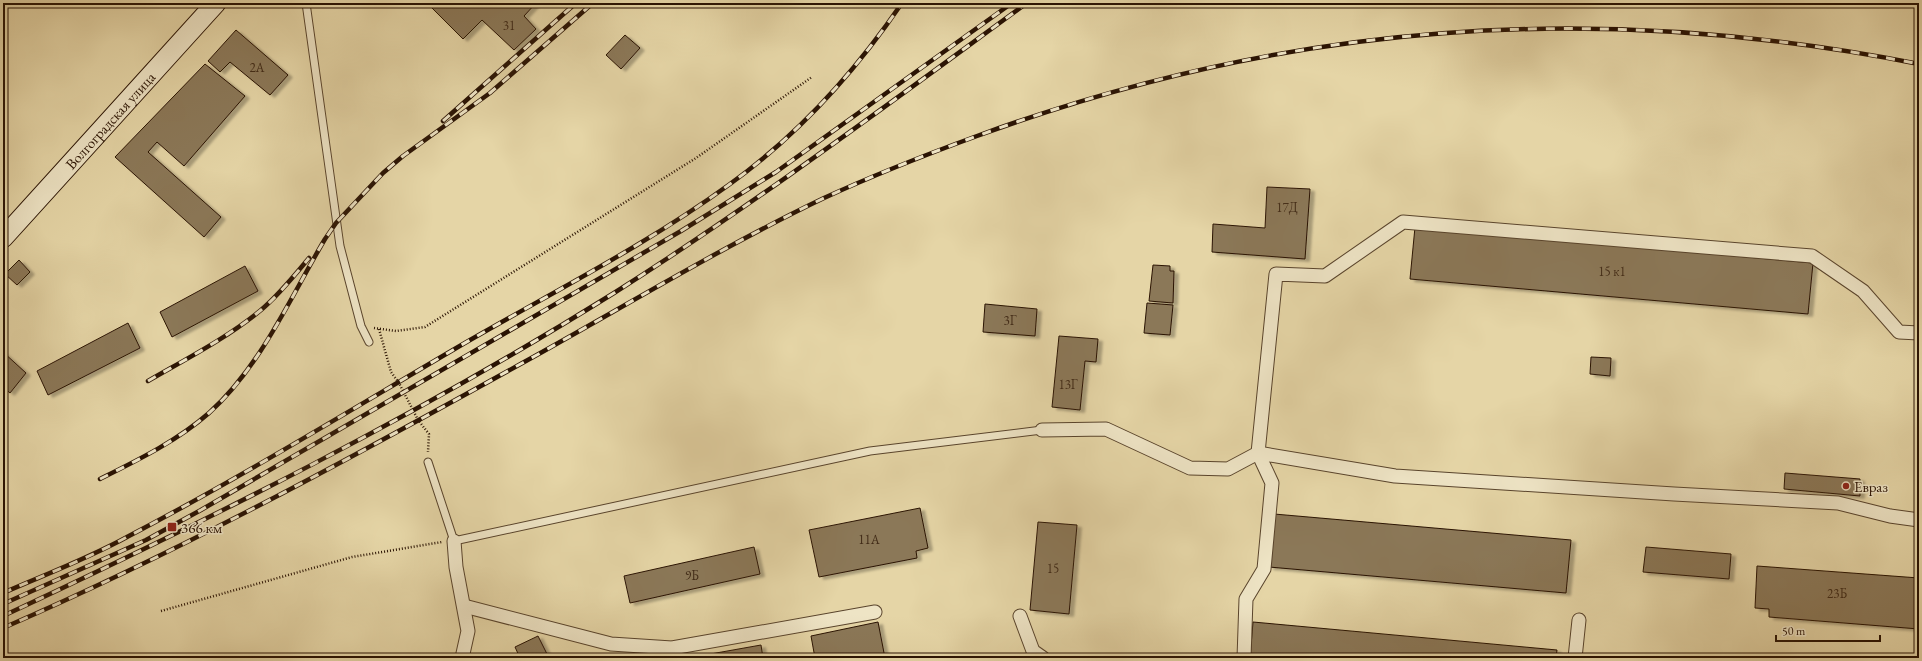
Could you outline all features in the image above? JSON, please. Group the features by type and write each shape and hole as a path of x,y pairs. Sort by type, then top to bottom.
{"main road":[{"name":"Волгоградская улица","path":"3,238 216,3"}],"street":[{"path":"1244,658 1246,599 1264,569 1272,483 1258,453 1276,274 1325,276 1403,222 1812,256 1863,291 1899,332 1919,332"},
{"path":"1042,430 1106,429 1190,468 1228,469 1258,453 1395,476 1838,503 1890,516 1919,520"},
{"path":"454,541 456,567 468,631 462,658"},
{"path":"464,606 611,644 672,648 875,612"},
{"path":"1020,616 1033,651 1043,658"},
{"path":"1575,658 1579,620"}],"lane":[{"path":"306,3 340,246 361,326 369,342"},
{"path":"428,462 454,541 870,451 1042,430"}],"path":[{"path":"361,326 396,332 425,327 696,158 812,77"},
{"path":"379,329 392,372 418,420 429,434 428,462"},
{"path":"161,611 352,556 454,541"}],"building":[{"path":"427,3 536,3 524,16 536,29 514,50 482,20 463,39"},
{"path":"236,30 288,75 270,95 230,62 220,72 208,61"},
{"path":"625,35 640,48 621,69 606,55"},
{"path":"205,64 245,96 184,166 157,142 148,152 221,217 204,237 115,157"},
{"path":"1267,187 1310,189 1305,259 1212,252 1213,224 1265,228"},
{"path":"1415,227 1813,263 1808,314 1410,279"},
{"path":"19,260 30,272 17,285 5,274"},
{"path":"1153,265 1170,266 1170,271 1174,271 1173,303 1149,301"},
{"path":"245,266 258,291 172,337 160,312"},
{"path":"1147,303 1173,305 1170,335 1144,333"},
{"path":"985,304 1037,309 1035,336 983,332"},
{"path":"128,323 140,348 48,395 37,371"},
{"path":"1059,336 1098,339 1096,362 1085,361 1080,410 1052,407"},
{"path":"3,352 26,373 10,393 3,387"},
{"path":"1591,357 1611,358 1610,376 1590,374"},
{"path":"1785,473 1860,479 1860,496 1784,489"},
{"path":"920,508 928,548 916,551 917,558 819,577 809,530"},
{"path":"1274,514 1571,540 1566,593 1269,567"},
{"path":"1038,522 1077,525 1069,614 1030,610"},
{"path":"754,547 760,574 630,603 624,576"},
{"path":"1646,547 1731,554 1729,579 1643,572"},
{"path":"1757,566 1919,578 1919,629 1769,617 1769,609 1755,608"},
{"path":"878,622 885,658 815,658 811,636"},
{"path":"1253,622 1557,650 1556,658 1250,658"},
{"path":"538,636 549,658 520,658 515,647"},
{"path":"761,645 763,658 688,658"}],"railway":[{"path":"443,121 576,3"},
{"path":"100,479 170,441 209,413 244,374 259,353 287,308 325,239 336,223 383,173 403,156 490,93 593,3"},
{"path":"3,593 112,545 169,515 294,444 458,347 631,249 698,207 755,165 802,123 845,78 865,54 902,3"},
{"path":"3,604 146,540 201,510 681,231 776,172 1012,3"},
{"path":"3,616 237,503 313,464 465,382 540,338 614,293 719,224 874,115 1027,3"},
{"path":"3,628 139,566 272,499 535,356 751,235 824,198 881,173 958,143 1093,98 1210,68 1326,46 1443,33 1560,29 1678,32 1798,44 1919,64"},
{"path":"148,381 206,348 248,320 274,298 309,258"}],"place":[{"name":"Евраз","path":"1846,486"},
{"name":"366 км","path":"172,527"}]}
